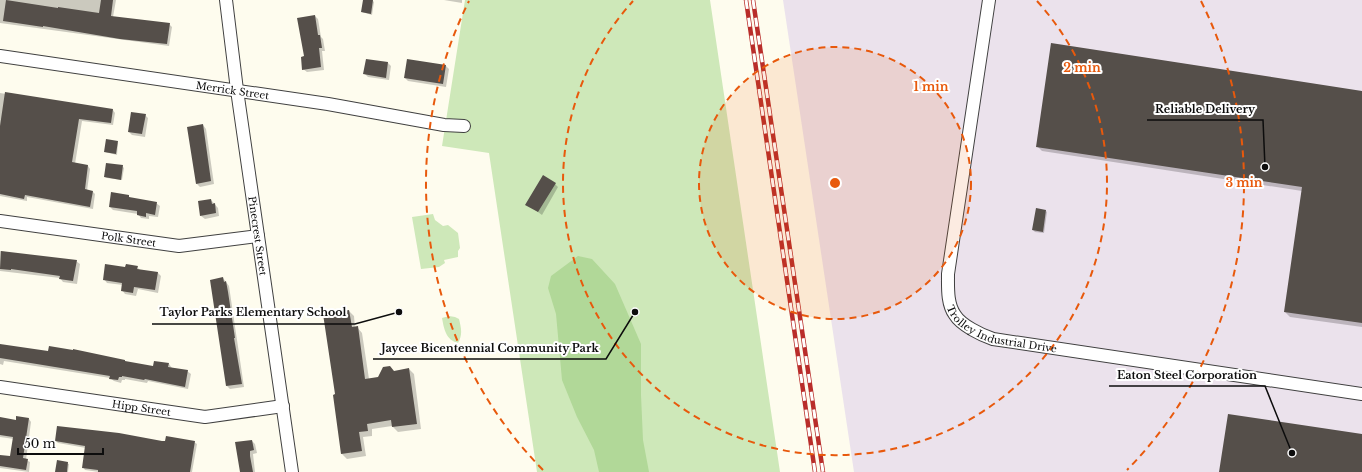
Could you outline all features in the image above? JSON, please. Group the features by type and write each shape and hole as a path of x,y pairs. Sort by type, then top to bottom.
{"street":[{"name":"Pinecrest Street","path":"226,0 237,90 292,472"},
{"name":"Trolley Industrial Drive","path":"989,0 948,274 948,292 955,316 983,336 993,339 1362,394"},
{"name":"Merrick Street","path":"0,56 328,104 444,125 464,126"},
{"name":"Polk Street","path":"0,221 179,246 258,236"},
{"name":"Hipp Street","path":"0,387 205,417 283,406"}],"shaded area":[{"path":"783,0 1362,0 1362,472 854,472"}],"green space":[{"path":"465,0 710,0 780,472 537,472 489,153 442,146"},
{"path":"433,214 435,220 443,226 448,225 458,233 460,248 458,251 458,257 444,260 445,263 439,267 421,269 412,217"},
{"path":"578,256 592,259 615,284 641,344 643,440 649,472 599,472 594,450 577,417 562,380 556,314 548,288 551,276"},
{"path":"449,316 459,319 461,334 458,343 454,342 448,337 445,330 442,318"}],"building":[{"path":"6,0 99,13 101,0 113,0 111,16 170,23 167,44 120,39 3,21"},
{"path":"363,0 373,0 371,14 361,12"},
{"path":"315,15 318,35 320,35 322,48 319,48 321,67 302,70 301,57 304,56 297,18"},
{"path":"1051,43 1362,91 1362,323 1284,312 1302,187 1036,147"},
{"path":"366,59 388,62 386,78 363,74"},
{"path":"407,59 446,65 443,84 404,78"},
{"path":"5,92 113,109 111,123 79,119 72,162 88,165 85,189 93,191 90,207 25,195 24,199 0,194 0,126"},
{"path":"131,112 146,114 142,134 128,132"},
{"path":"203,124 211,181 196,184 187,127"},
{"path":"106,139 118,141 116,154 104,152"},
{"path":"106,163 123,165 121,180 104,177"},
{"path":"543,175 556,183 538,212 525,205"},
{"path":"111,192 157,202 155,215 146,213 146,217 137,215 137,211 109,207"},
{"path":"211,199 212,204 215,203 216,213 200,216 198,201"},
{"path":"1036,208 1046,210 1043,232 1032,230"},
{"path":"1,251 77,260 73,281 59,279 60,276 11,269 0,269"},
{"path":"105,264 125,267 126,264 138,266 137,269 158,272 155,290 134,287 133,293 121,291 122,283 103,280"},
{"path":"223,277 224,282 226,281 228,292 242,384 226,386 210,280"},
{"path":"349,310 352,327 358,326 365,379 378,377 383,367 390,366 394,371 409,368 417,424 392,427 391,420 367,424 368,431 359,432 362,451 341,454 333,395 335,394 323,314"},
{"path":"0,344 48,351 49,346 73,349 153,366 154,361 169,363 168,367 188,370 185,387 122,376 119,377 118,380 109,379 110,376 0,358"},
{"path":"1228,414 1362,434 1362,472 1219,472"},
{"path":"16,416 29,418 23,458 28,459 26,470 0,466 0,455 10,456 13,437 0,435 0,417 16,420"},
{"path":"57,426 119,433 162,441 165,441 166,436 195,441 190,472 98,472 98,470 82,468 85,446 55,441"},
{"path":"252,440 254,450 250,451 250,456 253,472 240,472 235,442"},
{"path":"57,460 68,462 67,472 55,472"}],"railway":[{"path":"746,0 815,472"},
{"path":"753,0 823,472"}],"place":[{"name":"Reliable Delivery","path":"1265,167"},
{"name":"Taylor Parks Elementary School","path":"399,312"},
{"name":"Jaycee Bicentennial Community Park","path":"635,312"},
{"name":"Eaton Steel Corporation","path":"1292,453"}]}
